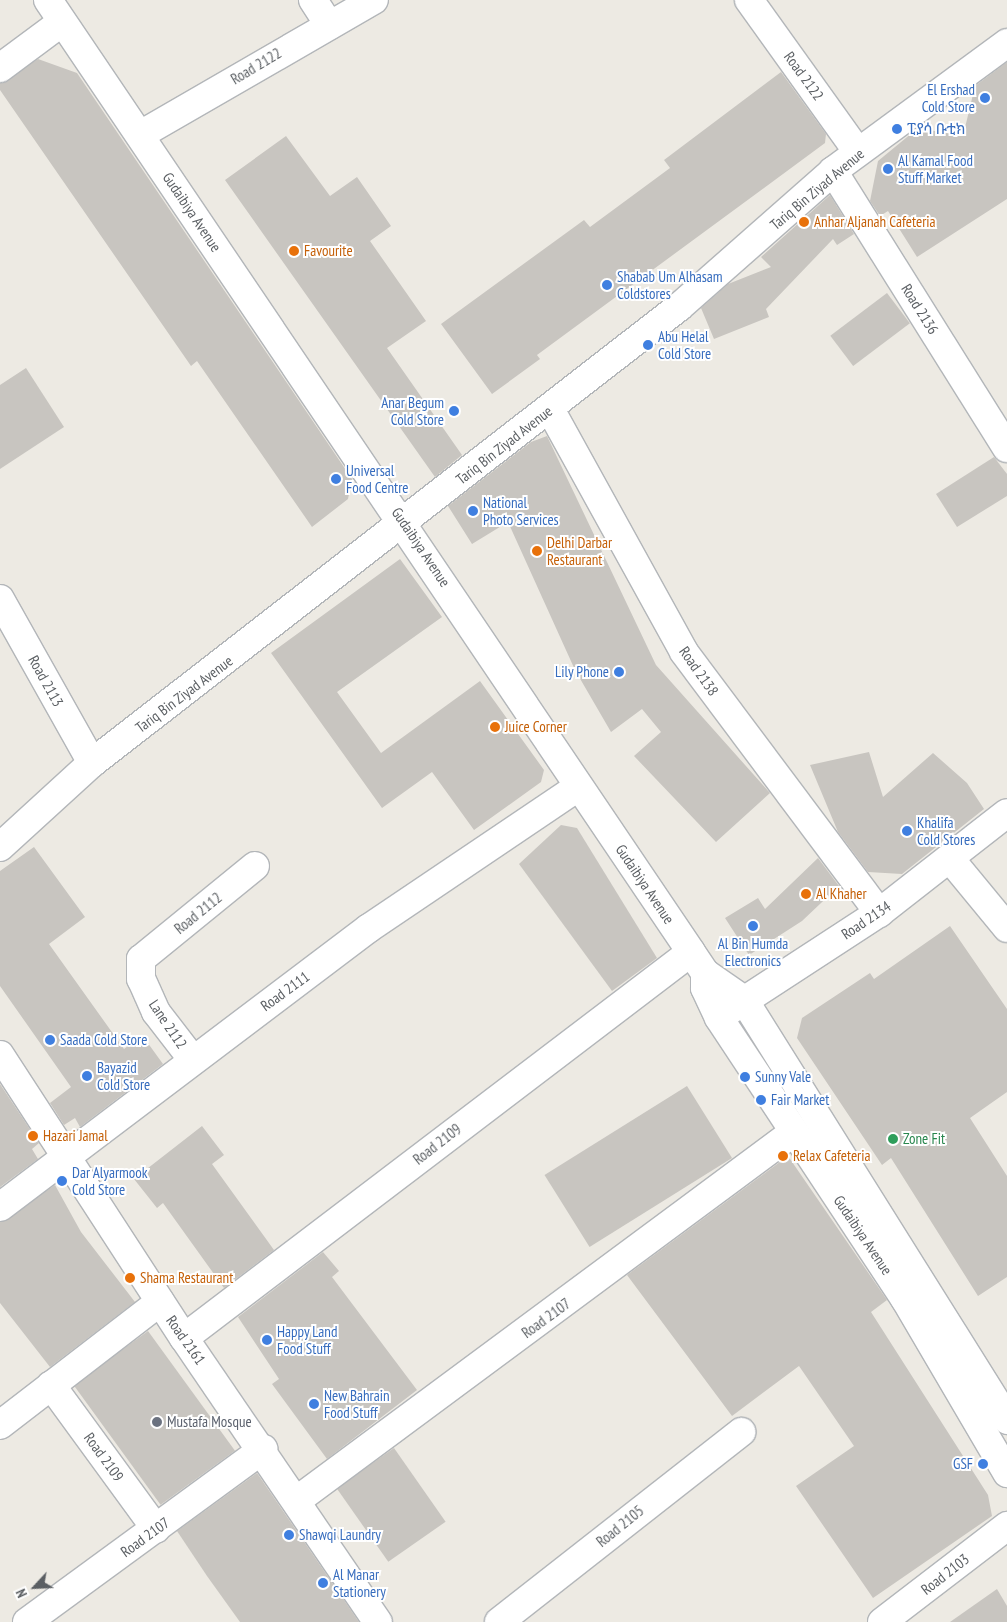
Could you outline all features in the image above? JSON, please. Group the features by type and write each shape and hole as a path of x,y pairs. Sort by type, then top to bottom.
{"street":[{"path":"313,0 329,25"},
{"name":"Road 2122","path":"140,135 374,0"},
{"name":"Road 2122","path":"749,0 858,152"},
{"path":"0,68 55,11"},
{"name":"Gudaibiya Avenue","path":"55,11 404,522 578,787 698,962 744,1000 1007,1420"},
{"name":"Tariq Bin Ziyad Avenue","path":"0,847 92,763 679,307 833,171 1007,43"},
{"name":"Road 2136","path":"833,171 1007,448"},
{"name":"Road 2138","path":"550,409 684,652 879,913"},
{"name":"Road 2113","path":"0,599 92,763"},
{"name":"Road 2111","path":"0,1207 68,1160 193,1060 369,928 578,787"},
{"name":"Road 2134","path":"719,1018 879,913 951,860 1007,814"},
{"path":"951,860 1007,928"},
{"name":"Road 2112","path":"141,959 255,866"},
{"name":"Lane 2112","path":"141,959 141,979 156,1012 193,1060"},
{"name":"Gudaibiya Avenue","path":"698,962 705,988 719,1018 905,1299 1007,1473"},
{"name":"Road 2109","path":"184,1338 698,962"},
{"name":"Road 2161","path":"0,1055 160,1302 263,1449 378,1622"},
{"name":"Road 2107","path":"296,1501 794,1132"},
{"path":"0,1425 160,1302"},
{"name":"Road 2109","path":"51,1385 156,1529"},
{"name":"Road 2105","path":"499,1622 741,1432"},
{"name":"Road 2107","path":"27,1622 263,1449"},
{"name":"Road 2103","path":"882,1622 1007,1526"}],"building":[{"path":"38,59 77,73 352,479 348,499 312,527 197,361 191,366 0,90 0,83"},
{"path":"1007,62 1007,199 917,257 888,211 880,216 870,201 878,161 918,128 963,136 975,86"},
{"path":"781,72 826,134 825,143 537,355 540,359 492,394 441,324 584,220 590,227 670,168 664,160"},
{"path":"286,136 330,196 357,177 391,226 370,241 426,321 387,348 462,455 435,477 225,180"},
{"path":"830,195 854,234 837,245 833,239 766,309 769,317 714,339 701,308 728,284 771,267 761,257"},
{"path":"887,293 910,323 853,366 830,336"},
{"path":"26,368 64,427 0,469 0,385"},
{"path":"547,436 656,665 770,793 716,842 634,756 661,732 642,709 611,732 575,670 508,522 472,544 448,506 531,442"},
{"path":"994,457 1007,474 1007,496 957,527 936,494"},
{"path":"400,559 442,617 337,692 381,753 480,681 544,770 541,782 474,830 432,772 382,808 271,653"},
{"path":"869,752 883,797 933,753 967,783 984,809 902,874 868,872 838,832 810,765"},
{"path":"561,825 577,828 657,958 612,991 519,864"},
{"path":"34,847 85,917 49,944 124,1049 142,1035 163,1064 80,1127 75,1118 64,1125 50,1103 71,1087 0,986 0,871"},
{"path":"818,858 839,886 802,921 749,955 725,918 758,898 765,909"},
{"path":"950,926 1007,1009 1007,1092 970,1118 1007,1176 1007,1277 978,1296 891,1158 882,1165 797,1038 802,1018 870,973 874,979"},
{"path":"0,1084 39,1143 32,1149 38,1159 0,1187"},
{"path":"687,1086 732,1158 590,1247 545,1175"},
{"path":"202,1126 224,1155 212,1164 274,1250 224,1288 163,1203 157,1208 134,1179"},
{"path":"788,1156 887,1300 871,1312 988,1495 992,1516 873,1598 796,1486 854,1446 799,1366 732,1416 627,1275"},
{"path":"55,1185 81,1232 135,1302 50,1367 0,1303 0,1222"},
{"path":"323,1252 339,1271 332,1277 417,1390 327,1459 272,1384 279,1379 238,1317"},
{"name":"Mustafa Mosque","path":"148,1331 235,1451 161,1505 74,1385"},
{"path":"394,1448 446,1522 388,1562 337,1488"},
{"path":"257,1473 359,1622 240,1622 207,1576 177,1531"},
{"path":"997,1589 1007,1606 1007,1622 950,1622"}],"place":[{"name":"El Ershad Cold Store","path":"985,98"},
{"name":"ፒያሳ ቡቲክ","path":"897,129"},
{"name":"Al Kamal Food Stuff Market","path":"888,169"},
{"name":"Anhar Aljanah Cafeteria","path":"804,222"},
{"name":"Favourite","path":"294,251"},
{"name":"Shabab Um Alhasam Coldstores","path":"607,285"},
{"name":"Abu Helal Cold Store","path":"648,345"},
{"name":"Anar Begum Cold Store","path":"454,411"},
{"name":"Universal Food Centre","path":"336,479"},
{"name":"National Photo Services","path":"473,511"},
{"name":"Delhi Darbar Restaurant","path":"537,551"},
{"name":"Lily Phone","path":"619,672"},
{"name":"Juice Corner","path":"495,727"},
{"name":"Khalifa Cold Stores","path":"907,831"},
{"name":"Al Khaher","path":"806,894"},
{"name":"Al Bin Humda Electronics","path":"753,926"},
{"name":"Saada Cold Store","path":"50,1040"},
{"name":"Bayazid Cold Store","path":"87,1076"},
{"name":"Sunny Vale","path":"745,1077"},
{"name":"Fair Market","path":"761,1100"},
{"name":"Hazari Jamal","path":"33,1136"},
{"name":"Zone Fit","path":"893,1139"},
{"name":"Relax Cafeteria","path":"783,1156"},
{"name":"Dar Alyarmook Cold Store","path":"62,1181"},
{"name":"Shama Restaurant","path":"130,1278"},
{"name":"Happy Land Food Stuff","path":"267,1340"},
{"name":"New Bahrain Food Stuff","path":"314,1404"},
{"name":"Mustafa Mosque","path":"157,1422"},
{"name":"GSF","path":"983,1464"},
{"name":"Shawqi Laundry","path":"289,1535"},
{"name":"Al Manar Stationery","path":"323,1583"}]}
